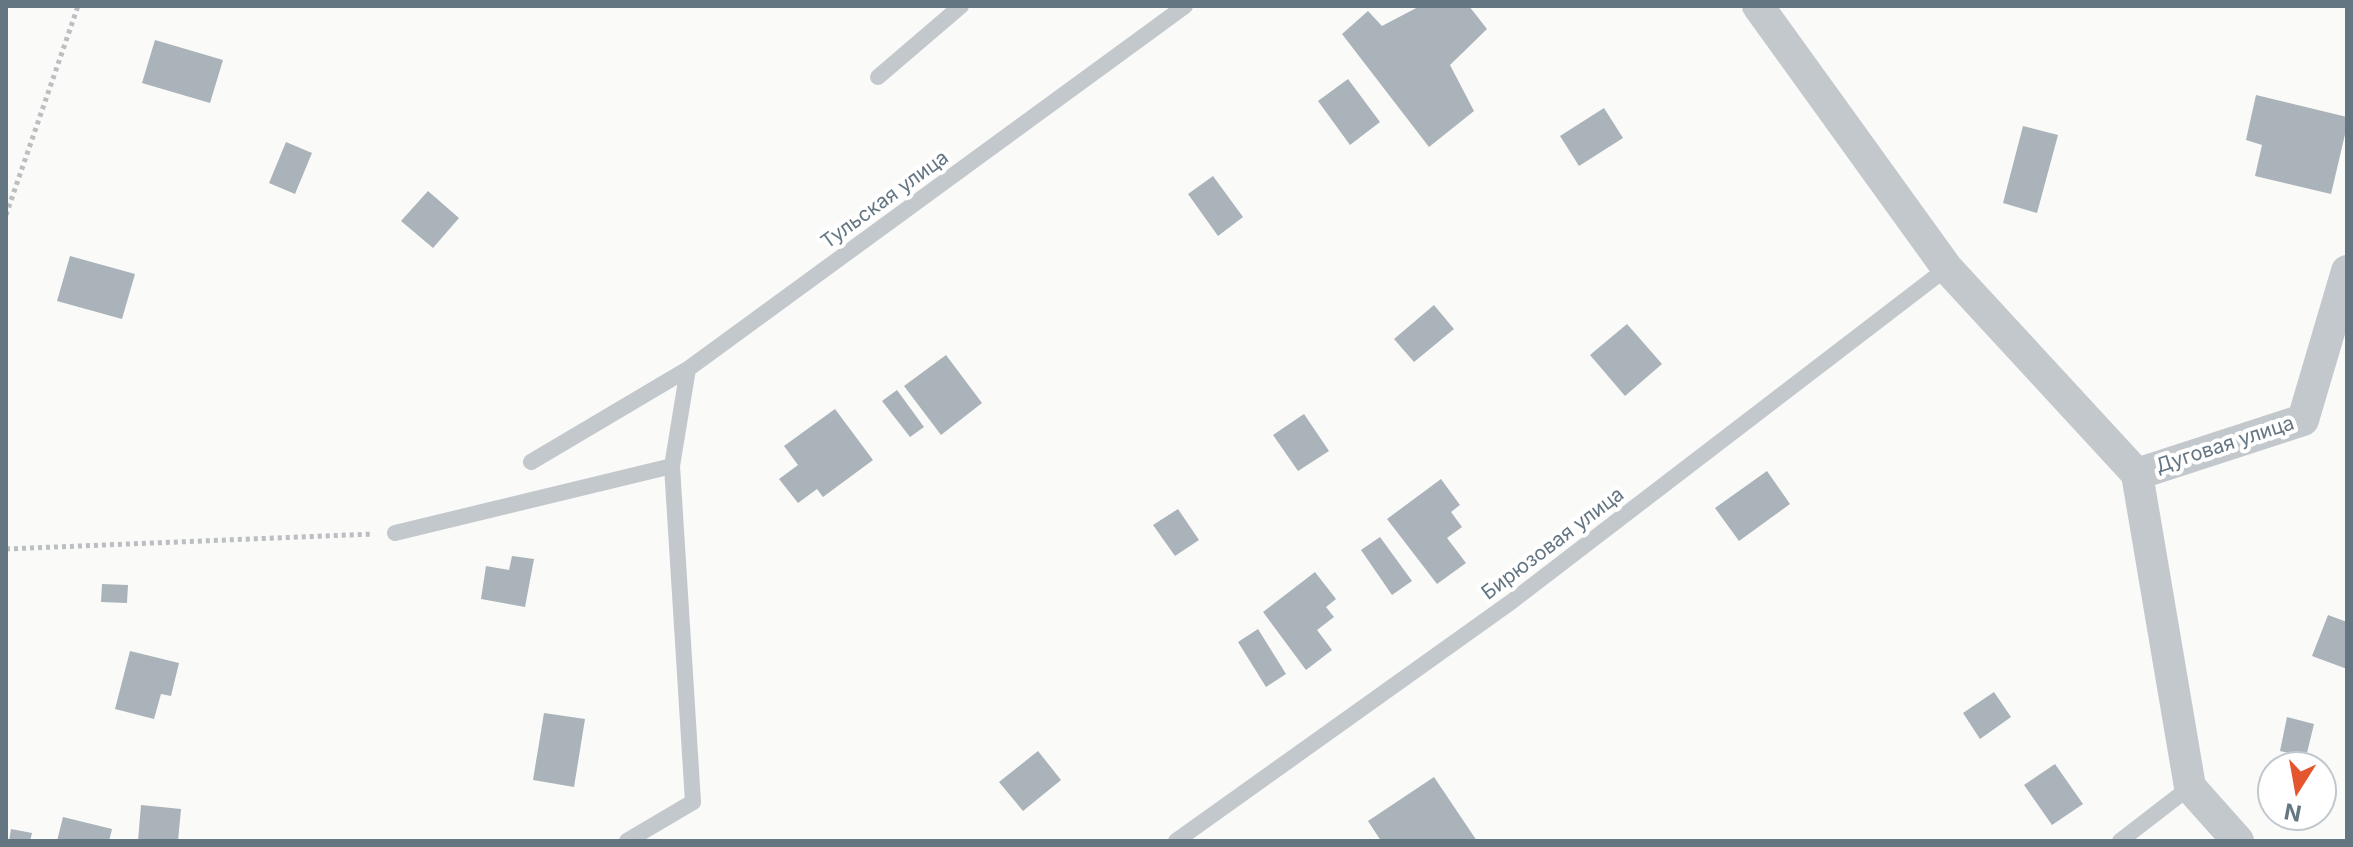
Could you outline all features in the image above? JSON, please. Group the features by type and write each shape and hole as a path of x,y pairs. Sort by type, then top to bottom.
{"street":[{"path":"1758,6 1947,268 2137,474 2190,787 2238,841"},
{"name":"Дуговая улица","path":"2137,474 2303,420 2347,271"}],"lane":[{"path":"878,77 961,6"},
{"name":"Тульская улица","path":"531,462 688,369 1185,6"},
{"name":"Бирюзовая улица","path":"1176,841 1511,602 1947,268"},
{"path":"627,841 693,802 672,466 688,369"},
{"path":"395,533 672,466"},
{"path":"2120,841 2190,787"}],"path":[{"path":"6,215 78,6"},
{"path":"6,549 395,533"}],"building":[{"path":"1420,6 1469,6 1487,29 1450,65 1474,111 1429,147 1342,34 1368,11 1382,26"},
{"path":"155,40 223,60 210,103 142,83"},
{"path":"1348,79 1380,122 1350,145 1318,101"},
{"path":"2256,95 2347,117 2331,194 2255,176 2262,145 2246,140"},
{"path":"1604,108 1623,138 1579,166 1560,136"},
{"path":"2023,126 2058,135 2037,213 2003,203"},
{"path":"286,142 312,153 295,194 269,183"},
{"path":"1213,176 1243,217 1218,236 1188,194"},
{"path":"428,191 459,218 433,248 401,221"},
{"path":"70,256 135,274 122,319 57,301"},
{"path":"1434,305 1454,329 1414,362 1394,339"},
{"path":"1627,324 1662,364 1625,396 1590,355"},
{"path":"946,355 982,403 941,435 904,386"},
{"path":"897,390 924,427 910,437 882,401"},
{"path":"835,409 873,460 823,497 817,489 798,503 779,479 798,465 784,446"},
{"path":"1304,414 1329,451 1298,471 1273,435"},
{"path":"1767,471 1790,504 1739,541 1715,508"},
{"path":"1441,479 1460,505 1451,512 1462,527 1447,538 1466,563 1437,584 1387,519"},
{"path":"1178,509 1199,540 1175,556 1153,525"},
{"path":"1380,537 1412,581 1392,595 1361,550"},
{"path":"512,556 534,559 525,607 481,599 486,566 509,570"},
{"path":"1315,572 1336,599 1326,607 1334,617 1317,630 1332,650 1306,670 1263,612"},
{"path":"102,584 128,585 127,603 101,602"},
{"path":"2328,615 2347,622 2347,669 2312,656"},
{"path":"1258,629 1286,674 1266,687 1238,642"},
{"path":"130,651 179,663 171,696 161,694 154,719 115,709"},
{"path":"1994,692 2011,717 1980,739 1963,713"},
{"path":"544,713 585,719 574,787 533,780"},
{"path":"2287,717 2314,724 2307,751 2280,751"},
{"path":"1038,751 1061,780 1023,811 999,782"},
{"path":"2055,764 2083,804 2052,825 2024,785"},
{"path":"1434,777 1477,841 1381,841 1368,821"},
{"path":"141,805 181,809 178,841 138,841"},
{"path":"63,817 112,829 109,841 57,841"},
{"path":"11,829 32,833 30,841 9,841"}]}
